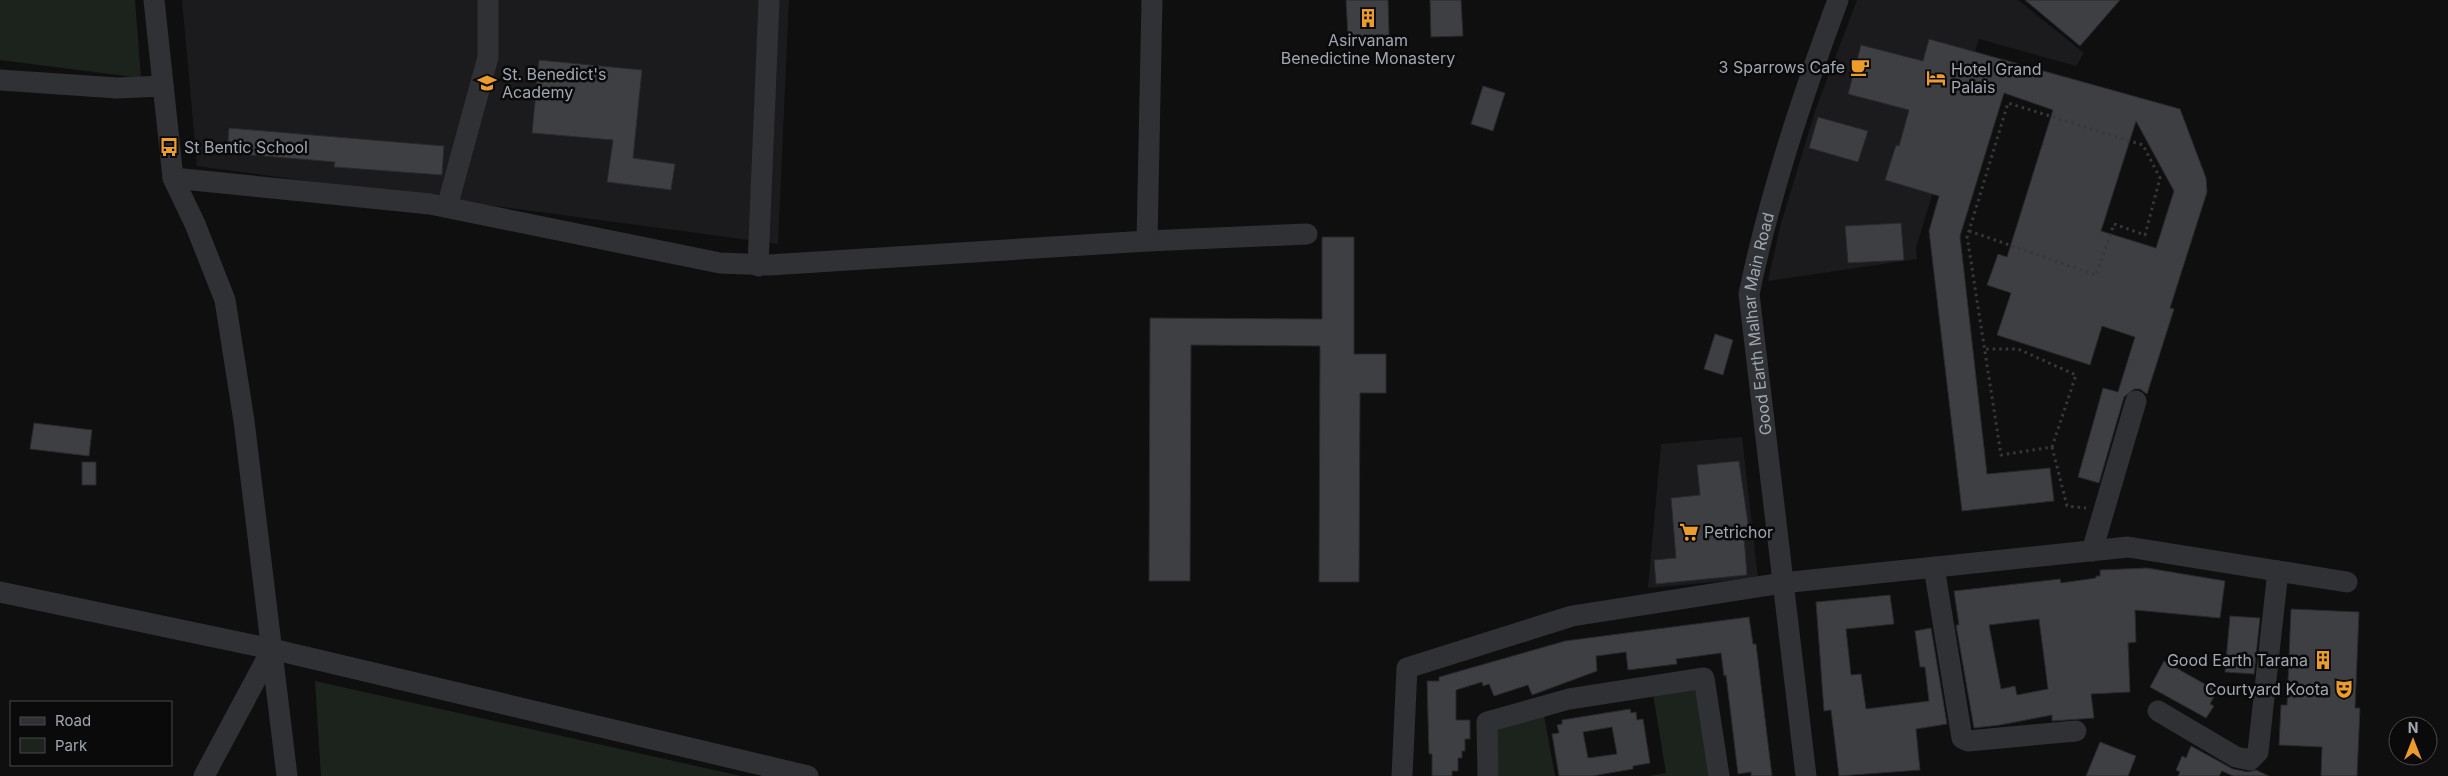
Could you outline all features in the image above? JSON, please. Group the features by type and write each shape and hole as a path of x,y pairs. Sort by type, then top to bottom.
{"street":[{"path":"154,0 174,178 195,224 225,300 244,421 287,776"},
{"path":"447,207 488,57 488,0"},
{"path":"758,266 769,0"},
{"path":"1147,241 1152,0"},
{"name":"Good Earth Malhar Main Road","path":"1806,776 1749,294 1763,228 1799,107 1838,0"},
{"path":"0,80 117,88 163,86"},
{"path":"174,178 447,207 720,263 758,266 1147,241 1307,234"},
{"path":"2092,551 2136,401"},
{"path":"1402,776 1407,668 1572,616 1782,583 2128,547 2347,582"},
{"path":"1934,567 1962,738 1968,741 2076,731"},
{"path":"2158,712 2236,757 2250,760 2258,752 2278,571"},
{"path":"0,592 272,649 808,776"},
{"path":"204,776 272,649"},
{"path":"1488,776 1488,722 1568,699 1704,678 1719,776"}],"path":[{"path":"1969,231 2096,275 2114,224 2145,235 2160,178 2143,145 2008,103 1967,236 2001,455 2052,446"},
{"path":"1985,349 2018,349 2076,375 2052,446 2066,506 2104,510"}],"shaded area":[{"name":"St. Benedict's Academy","path":"182,0 789,0 778,244 197,166"},
{"path":"1857,0 2018,0 2084,53 2076,66 1979,39 1916,248 1917,259 1768,281 1780,227 1815,111"},
{"path":"1742,437 1758,578 1648,588 1661,444"}],"green space":[{"path":"0,0 135,0 141,78 0,60"},
{"path":"315,681 741,776 321,776"},
{"path":"1699,687 1714,776 1648,776 1666,773 1653,694"},
{"path":"1544,715 1555,776 1494,776 1493,728"}],"building":[{"name":"Asirvanam Benedictine Monastery","path":"1346,0 1388,0 1389,35 1348,37"},
{"name":"Asirvanam Benedictine Monastery","path":"1430,0 1461,0 1463,36 1431,37"},
{"path":"2025,0 2120,0 2080,46"},
{"path":"1929,39 2180,109 2206,178 2207,192 2170,308 2174,309 2147,394 2140,389 2134,389 2124,397 2099,483 2078,477 2103,388 2118,392 2135,337 2102,326 2090,365 1997,335 2011,293 1987,285 1998,254 2007,257 2053,110 2004,93 1960,236 1987,474 2050,468 2054,501 1962,511 1929,231 1939,196 1885,180 1896,145 1899,146 1909,110 1848,94 1861,45 1923,61","holes":["2136,121 2174,191 2156,248 2101,231"]},
{"path":"539,60 642,70 633,158 675,164 671,190 607,182 613,140 532,133"},
{"path":"1483,86 1505,93 1493,131 1471,124"},
{"path":"1818,117 1868,131 1858,162 1809,148"},
{"path":"229,128 444,146 442,175 334,167 335,162 227,153"},
{"path":"1901,223 1904,260 1848,263 1845,226"},
{"path":"1322,237 1354,237 1354,354 1386,354 1386,393 1360,393 1359,582 1319,582 1320,346 1191,345 1190,581 1149,581 1150,318 1322,319"},
{"path":"1715,334 1733,340 1723,375 1704,369"},
{"path":"34,423 92,430 89,456 30,449"},
{"path":"1739,461 1750,537 1744,537 1747,575 1656,584 1654,560 1676,558 1671,498 1700,495 1697,465"},
{"path":"82,462 96,462 96,485 82,485"},
{"path":"2147,568 2225,581 2220,618 2135,610 2136,642 2128,643 2130,692 2091,694 2094,718 2052,721 2052,715 1974,728 1956,625 1959,625 1954,591 2060,579 2061,583 2096,578 2096,576 2100,576 2100,570","holes":["2039,619 2048,689 2017,695 2015,686 2001,689 1989,625"]},
{"path":"1890,595 1894,624 1846,629 1851,675 1861,674 1866,709 1929,701 1925,667 1920,667 1915,631 1931,628 1947,724 1916,729 1920,770 1839,776 1831,710 1824,711 1816,602"},
{"path":"2291,609 2359,612 2355,708 2360,708 2357,776 2321,776 2322,747 2279,745 2281,705 2287,705"},
{"path":"2230,616 2260,618 2254,674 2225,672"},
{"path":"1749,617 1753,644 1756,644 1772,776 1751,776 1751,772 1738,774 1726,675 1724,676 1721,653 1676,659 1677,664 1628,670 1626,652 1596,656 1597,671 1532,695 1528,685 1494,696 1489,684 1483,686 1482,682 1456,690 1456,720 1470,720 1470,739 1465,739 1465,751 1462,751 1462,758 1458,758 1458,771 1452,771 1452,776 1432,776 1432,754 1429,754 1427,681 1439,681 1439,677 1565,641"},
{"path":"2164,661 2217,691 2210,704 2214,706 2206,718 2150,687"},
{"path":"1630,709 1631,713 1636,712 1637,720 1643,719 1650,763 1633,766 1633,769 1592,776 1559,776 1552,734 1559,733 1557,725 1562,724 1562,720","holes":["1612,727 1617,754 1588,758 1583,732"]},
{"path":"2100,742 2136,756 2128,776 2086,776"},
{"path":"2191,746 2233,769 2248,772 2256,770 2269,776 2233,776 2222,771 2219,776 2178,776 2180,772 2176,770 2182,756 2186,758"}],"place":[{"name":"Asirvanam Benedictine Monastery","path":"1368,18"},
{"name":"3 Sparrows Cafe","path":"1860,67"},
{"name":"Hotel Grand Palais","path":"1936,78"},
{"name":"St. Benedict's Academy","path":"487,83"},
{"name":"St Bentic School","path":"169,147"},
{"name":"Petrichor","path":"1689,532"},
{"name":"Good Earth Tarana","path":"2323,660"},
{"name":"Courtyard Koota","path":"2344,689"}]}
